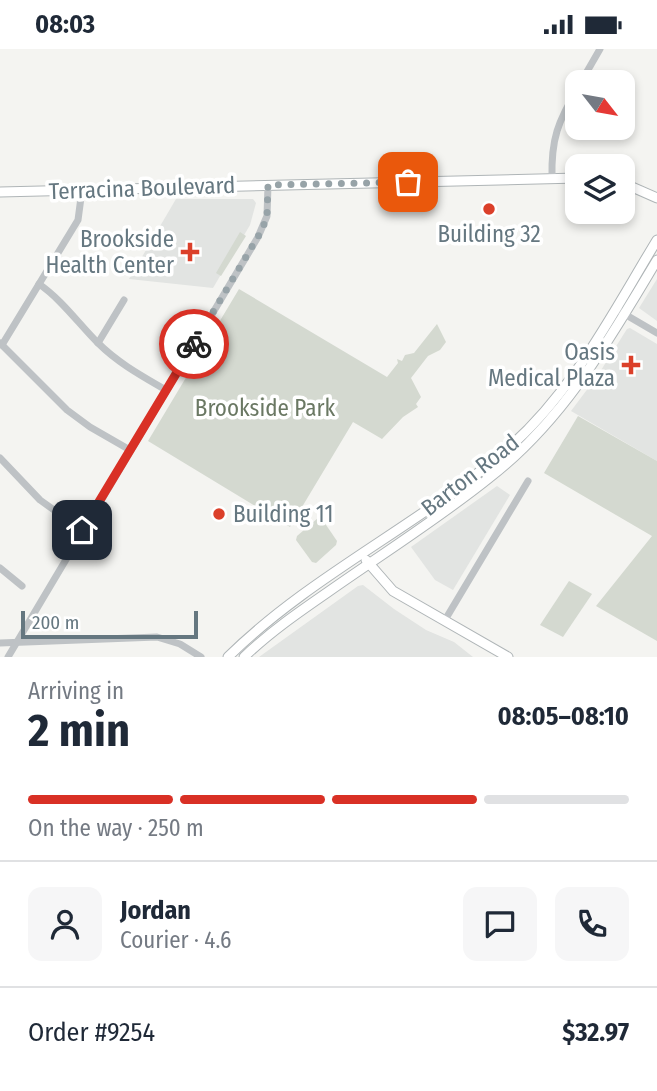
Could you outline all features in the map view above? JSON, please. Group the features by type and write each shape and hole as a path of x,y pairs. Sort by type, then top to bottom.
{"main road":[{"name":"Terracina Boulevard","path":"0,192 565,178"},
{"path":"635,188 657,198"},
{"name":"Barton Road","path":"244,657 282,624 490,478 553,418 588,374 657,240"},
{"name":"Barton Road","path":"228,657 275,616 478,473 507,449 545,410 657,260"},
{"path":"545,410 553,418"},
{"path":"362,555 391,589 508,657"}],"street":[{"path":"588,70 600,49"},
{"path":"552,178 555,131 565,112"},
{"path":"8,657 262,230 267,216 268,185"},
{"path":"82,190 78,220 1,344 67,410 130,450"},
{"path":"39,284 59,300 98,343 128,368 166,390"},
{"path":"98,343 124,300"},
{"path":"620,312 657,333"},
{"path":"0,458 51,510 82,530"},
{"path":"445,620 528,481"},
{"path":"0,568 22,586"},
{"path":"0,643 157,637 180,643 201,657"}],"shaded area":[{"name":"Brookside Health Center","path":"176,199 253,199 256,203 250,225 213,288 129,279"},
{"path":"657,279 657,321 639,308"},
{"path":"630,328 657,344 657,461 571,411"},
{"path":"497,486 510,495 453,590 435,580 411,547"},
{"path":"363,585 426,630 454,642 473,657 259,657"}],"green space":[{"path":"240,232 246,236 221,276 216,273"},
{"name":"Brookside Park","path":"239,289 387,377 398,363 397,359 402,361 405,355 414,353 437,324 446,342 440,350 428,356 411,378 421,397 416,404 418,407 403,417 382,439 353,422 290,527 148,441"},
{"path":"578,416 657,461 657,641 596,606 652,536 544,473"},
{"path":"318,518 322,519 337,541 316,563 312,562 296,540 297,536"},
{"path":"569,581 592,594 563,637 540,625"}],"way so far":[{"path":"194,344 262,230 267,216 268,185 408,182"}],"place":[{"name":"Building 32","path":"489,209"},
{"name":"Brookside Health Center","path":"190,252"},
{"name":"Oasis Medical Plaza","path":"631,365"},
{"name":"Building 11","path":"219,514"}],"route":[{"path":"82,530 194,344"}]}
